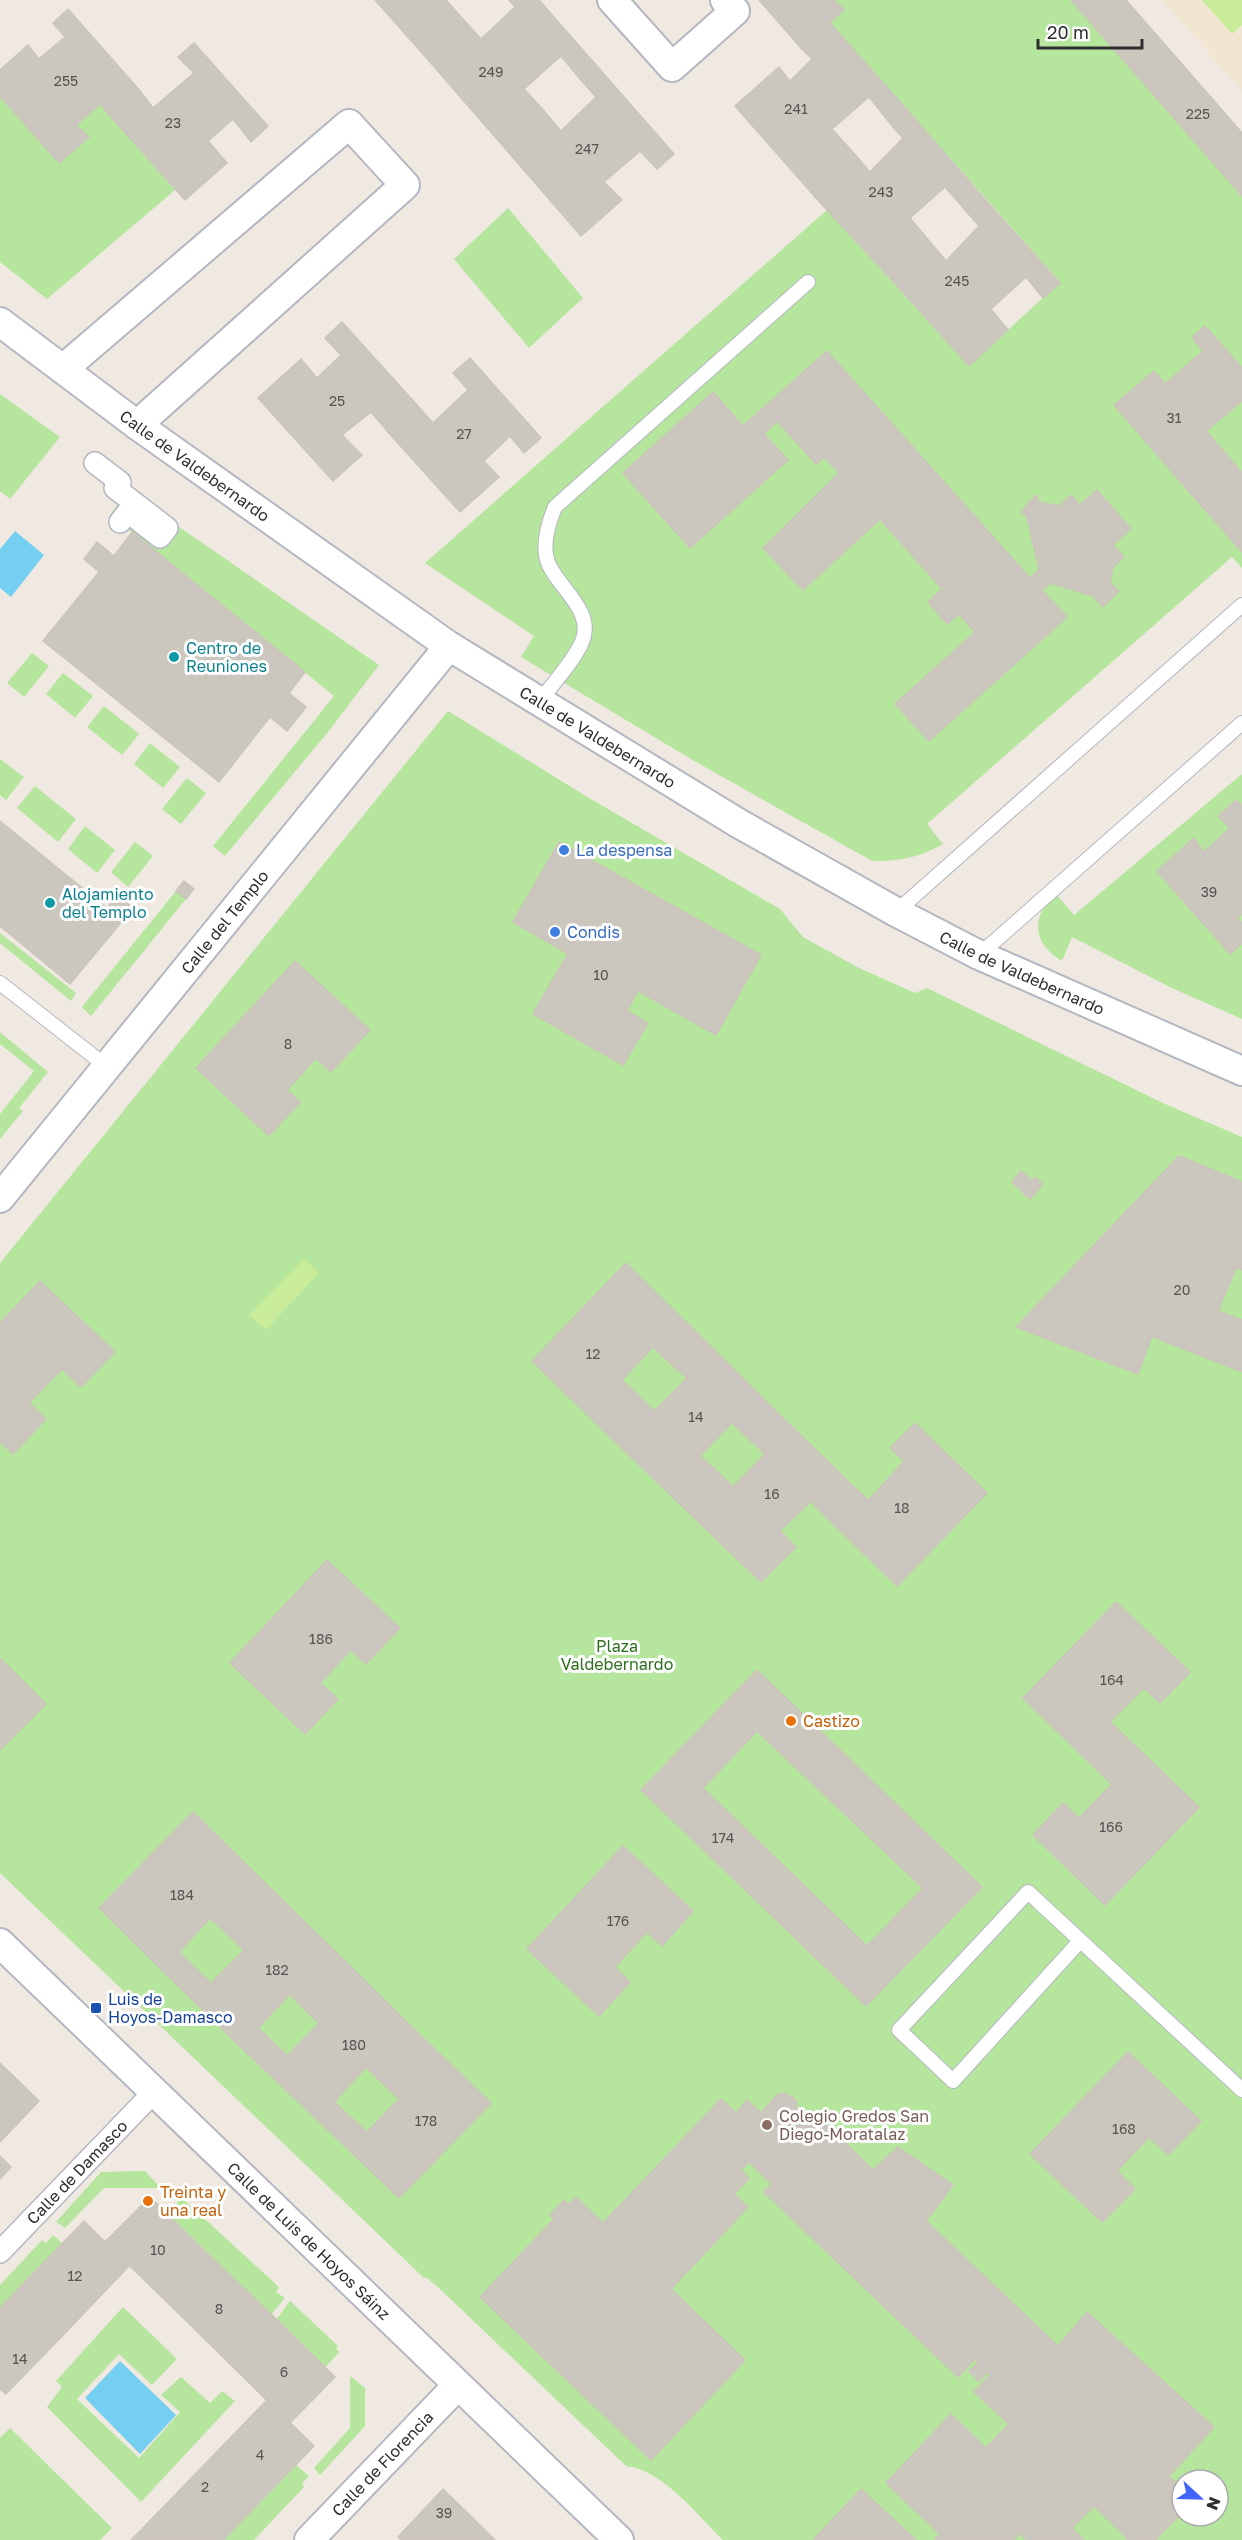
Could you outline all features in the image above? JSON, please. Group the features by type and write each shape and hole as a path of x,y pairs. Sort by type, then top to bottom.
{"street":[{"path":"612,0 672,67 735,11 725,0"},
{"path":"63,369 349,124 405,185 137,425"},
{"name":"Calle de Valdebernardo","path":"0,322 137,425 449,646 738,823 896,912 979,955 1242,1071"},
{"path":"97,460 120,482 115,488 167,528 160,537 128,512 120,522"},
{"name":"Calle del Templo","path":"0,1198 449,646"},
{"name":"Calle de Luis de Hoyos Sáinz","path":"0,1943 618,2540"},
{"name":"Calle de Damasco","path":"0,2252 154,2092"},
{"name":"Calle de Florencia","path":"309,2540 457,2386"}],"lane":[{"path":"539,702 583,641 585,623 570,594 549,565 546,547 548,524 555,507 808,282"},
{"path":"896,912 1242,605"},
{"path":"979,955 1242,723"},
{"path":"0,983 106,1066"},
{"path":"1080,1941 953,2081 899,2030 1028,1892 1242,2090"}],"shaded area":[{"path":"1162,0 1242,0 1242,91"}],"green space":[{"path":"834,0 1071,0 1242,196 1242,568 1232,557 927,824 943,844 909,858 891,861 872,861 696,762 521,657 534,636 425,563 827,210 969,366 1060,282 829,22"},
{"path":"1202,0 1242,0 1242,25 1232,34"},
{"path":"0,96 59,163 88,138 76,125 100,104 175,190 47,299 0,262"},
{"path":"508,208 583,298 529,348 454,259"},
{"path":"0,394 60,437 10,499 0,491"},
{"path":"127,491 379,665 328,732 225,856 213,846 334,696 110,515"},
{"path":"32,653 49,666 24,697 7,683"},
{"path":"63,673 93,696 75,718 46,694"},
{"path":"104,706 139,734 122,755 87,727"},
{"name":"Plaza Valdebernardo","path":"448,711 589,798 780,909 803,937 857,967 915,993 927,988 1165,1104 1242,1137 1242,2540 723,2540 679,2495 666,2485 640,2469 626,2466 441,2290 426,2277 424,2278 0,1873 0,1263"},
{"path":"150,743 180,767 163,788 134,764"},
{"path":"0,759 24,777 6,800 0,795"},
{"path":"1242,774 1242,1019 1172,988 1072,937 1062,961 1050,952 1039,935 1038,928 1041,913 1057,895 1074,915"},
{"path":"187,778 206,793 181,824 162,809"},
{"path":"35,786 76,819 58,842 17,808"},
{"path":"85,826 115,850 97,873 68,849"},
{"path":"135,842 153,856 128,887 111,872"},
{"path":"176,891 186,899 91,1016 82,1007"},
{"path":"0,933 76,993 71,1001 0,943"},
{"path":"0,1032 48,1072 19,1108 23,1111 0,1139 0,1114 34,1071 0,1044"},
{"path":"304,1259 319,1273 266,1330 249,1315"},
{"path":"145,2171 161,2188 104,2188 65,2228 56,2222 101,2172"},
{"path":"182,2198 279,2287 276,2292 285,2298 271,2315 167,2213"},
{"path":"53,2235 62,2243 0,2308 0,2285 42,2240 46,2243"},
{"path":"290,2301 338,2346 336,2348 339,2352 325,2368 276,2320"},
{"path":"123,2307 177,2359 152,2385 119,2354 77,2399 139,2458 180,2412 161,2395 181,2377 210,2403 222,2391 235,2401 141,2502 47,2407 62,2387 56,2381"},
{"path":"350,2376 365,2388 365,2426 320,2475 314,2468 350,2428"},
{"path":"10,2428 112,2528 100,2540 0,2540 0,2438"},
{"path":"296,2465 309,2476 302,2484 304,2487 254,2540 223,2540"}],"water":[{"path":"15,531 44,555 11,597 0,588 0,549"},
{"path":"120,2361 176,2415 140,2454 85,2398"}],"building":[{"path":"375,0 446,0 463,19 423,54"},
{"path":"509,0 539,0 596,65 580,79 561,56 524,89 544,111 503,146 423,54 463,19 481,39 515,7"},
{"path":"759,0 834,0 844,10 801,48"},
{"path":"1071,0 1126,0 1242,133 1242,196"},
{"path":"68,9 141,92 112,118 100,104 76,125 89,137 59,163 0,96 0,70 28,45 39,59 65,37 53,23"},
{"path":"829,22 909,112 893,127 869,97 832,129 858,158 815,197 735,106 779,67 790,81 812,59 801,48"},
{"path":"194,43 268,126 251,142 233,119 208,141 227,163 185,200 112,118 141,92 153,108 194,73 178,57"},
{"path":"596,65 674,154 657,169 640,151 604,182 622,200 581,236 503,146 544,111 561,131 596,97 580,79"},
{"path":"909,112 982,196 966,211 945,187 910,218 930,242 891,279 815,197 858,158 870,172 903,138 893,127"},
{"path":"982,196 1060,283 1043,298 1026,277 991,309 1008,330 969,366 891,279 930,242 946,261 979,226 966,211"},
{"path":"342,322 417,405 388,432 371,412 342,435 362,455 333,481 258,398 301,359 317,378 341,355 325,338"},
{"path":"1205,326 1242,368 1242,401 1206,431 1232,461 1193,496 1114,405 1154,371 1165,384 1203,351 1192,337"},
{"path":"827,351 1030,578 1039,570 1027,517 1021,512 1036,495 1039,502 1059,506 1071,495 1080,505 1097,490 1131,529 1113,545 1124,557 1113,567 1110,583 1119,591 1103,607 1093,596 1050,583 1042,590 1067,617 929,741 895,704 975,632 959,614 947,624 928,602 942,589 880,519 803,590 763,548 839,473 824,457 816,464 777,421 764,434 788,460 690,548 623,473 713,392 743,426"},
{"path":"470,358 541,438 524,453 510,436 484,461 499,477 460,512 388,432 417,405 433,423 468,390 453,373"},
{"path":"1232,461 1242,473 1242,552 1193,496"},
{"name":"Centro de Reuniones","path":"132,532 305,672 289,693 306,707 287,731 270,717 219,782 43,641 99,572 84,559 97,542 114,556"},
{"path":"1237,800 1242,806 1242,914 1237,918 1242,923 1242,943 1230,954 1157,871 1194,838 1204,852 1230,828 1218,816"},
{"name":"Alojamiento del Templo","path":"0,821 107,908 118,895 133,908 70,984 0,926"},
{"name":"Condis","path":"559,842 761,955 716,1035 638,991 650,969 669,980 691,941 604,891 568,954 513,922"},
{"path":"184,881 194,889 186,899 176,891"},
{"path":"604,891 691,941 669,980 650,969 627,1011 648,1023 623,1065 533,1014"},
{"path":"295,961 370,1030 331,1072 316,1058 287,1090 300,1102 269,1136 196,1068"},
{"path":"1179,1156 1242,1182 1242,1228 1173,1201 1123,1325 1152,1336 1138,1374 1016,1327"},
{"path":"1021,1171 1032,1181 1035,1177 1043,1184 1030,1199 1012,1182"},
{"path":"1173,1201 1242,1228 1242,1270 1236,1268 1218,1311 1234,1317 1217,1362 1123,1325"},
{"path":"626,1263 699,1335 671,1364 653,1347 622,1380 640,1397 605,1432 532,1361"},
{"path":"40,1281 115,1352 81,1387 62,1369 29,1403 46,1419 13,1454 0,1442 0,1323"},
{"path":"1234,1317 1242,1320 1242,1372 1217,1362"},
{"path":"699,1335 777,1412 750,1440 732,1423 700,1456 718,1472 684,1508 605,1432 640,1397 654,1411 687,1378 671,1364"},
{"path":"777,1412 854,1487 825,1516 811,1501 780,1531 796,1547 761,1582 684,1508 718,1472 733,1487 765,1454 750,1440"},
{"path":"915,1423 987,1493 897,1586 825,1516 854,1487 869,1500 904,1461 890,1448"},
{"path":"327,1560 400,1628 366,1664 351,1650 320,1683 338,1699 305,1734 230,1663"},
{"path":"1116,1602 1190,1672 1160,1703 1144,1688 1110,1722 1127,1738 1096,1769 1023,1698"},
{"path":"0,1658 46,1704 0,1750"},
{"path":"757,1670 982,1887 866,2006 641,1790","holes":["757,1731 923,1888 867,1946 703,1788"]},
{"path":"1127,1738 1199,1807 1105,1905 1033,1835 1063,1803 1079,1818 1112,1784 1096,1769"},
{"path":"193,1812 265,1883 221,1928 210,1918 179,1952 188,1961 171,1979 99,1908"},
{"path":"623,1846 693,1911 662,1946 647,1932 615,1967 630,1982 599,2016 527,1949"},
{"path":"265,1883 342,1958 298,2003 290,1994 258,2028 266,2035 248,2054 171,1979 188,1961 211,1983 244,1950 221,1928"},
{"path":"342,1958 419,2034 377,2078 366,2067 334,2102 345,2112 327,2129 248,2054 266,2035 287,2056 319,2023 298,2003"},
{"path":"419,2034 491,2103 399,2198 327,2129 345,2112 367,2132 399,2099 377,2078"},
{"path":"1128,2052 1201,2121 1168,2155 1149,2137 1117,2171 1135,2189 1102,2222 1030,2154"},
{"path":"0,2063 39,2101 0,2142"},
{"path":"785,2093 796,2100 797,2109 789,2121 795,2127 811,2110 873,2170 898,2147 953,2185 926,2221 1058,2346 1087,2312 1214,2427 1176,2468 1170,2468 1170,2525 1155,2540 1129,2540 1094,2506 1072,2528 1084,2540 1027,2540 1020,2533 1014,2540 935,2540 940,2534 886,2483 951,2414 986,2448 1009,2424 974,2392 990,2375 987,2372 979,2381 969,2371 978,2362 975,2359 958,2377 764,2192 772,2184 749,2162 741,2170 749,2179 734,2194 748,2207 671,2289 745,2360 651,2460 480,2297 554,2219 550,2215 564,2200 568,2205 576,2197 603,2223 721,2099 736,2113 747,2100 761,2113 778,2094"},
{"path":"0,2156 11,2167 0,2179"},
{"path":"150,2197 211,2257 167,2302 105,2242"},
{"path":"84,2221 129,2266 68,2330 22,2285"},
{"path":"211,2257 273,2316 229,2363 167,2302"},
{"path":"22,2285 68,2330 6,2394 0,2389 0,2308"},
{"path":"273,2316 335,2377 290,2423 229,2363"},
{"path":"267,2400 314,2446 252,2510 205,2464"},
{"path":"205,2464 252,2510 223,2540 156,2540 143,2528"},
{"path":"443,2489 495,2540 401,2540 398,2537"},
{"path":"861,2489 916,2540 813,2540"},
{"path":"143,2528 156,2540 131,2540"}],"place":[{"name":"Centro de Reuniones","path":"174,657"},
{"name":"La despensa","path":"564,850"},
{"name":"Alojamiento del Templo","path":"50,903"},
{"name":"Condis","path":"555,932"},
{"name":"Castizo","path":"791,1721"},
{"name":"Luis de Hoyos-Damasco","path":"96,2008"},
{"name":"Colegio Gredos San Diego-Moratalaz","path":"767,2125"},
{"name":"Treinta y una real","path":"148,2201"}]}
